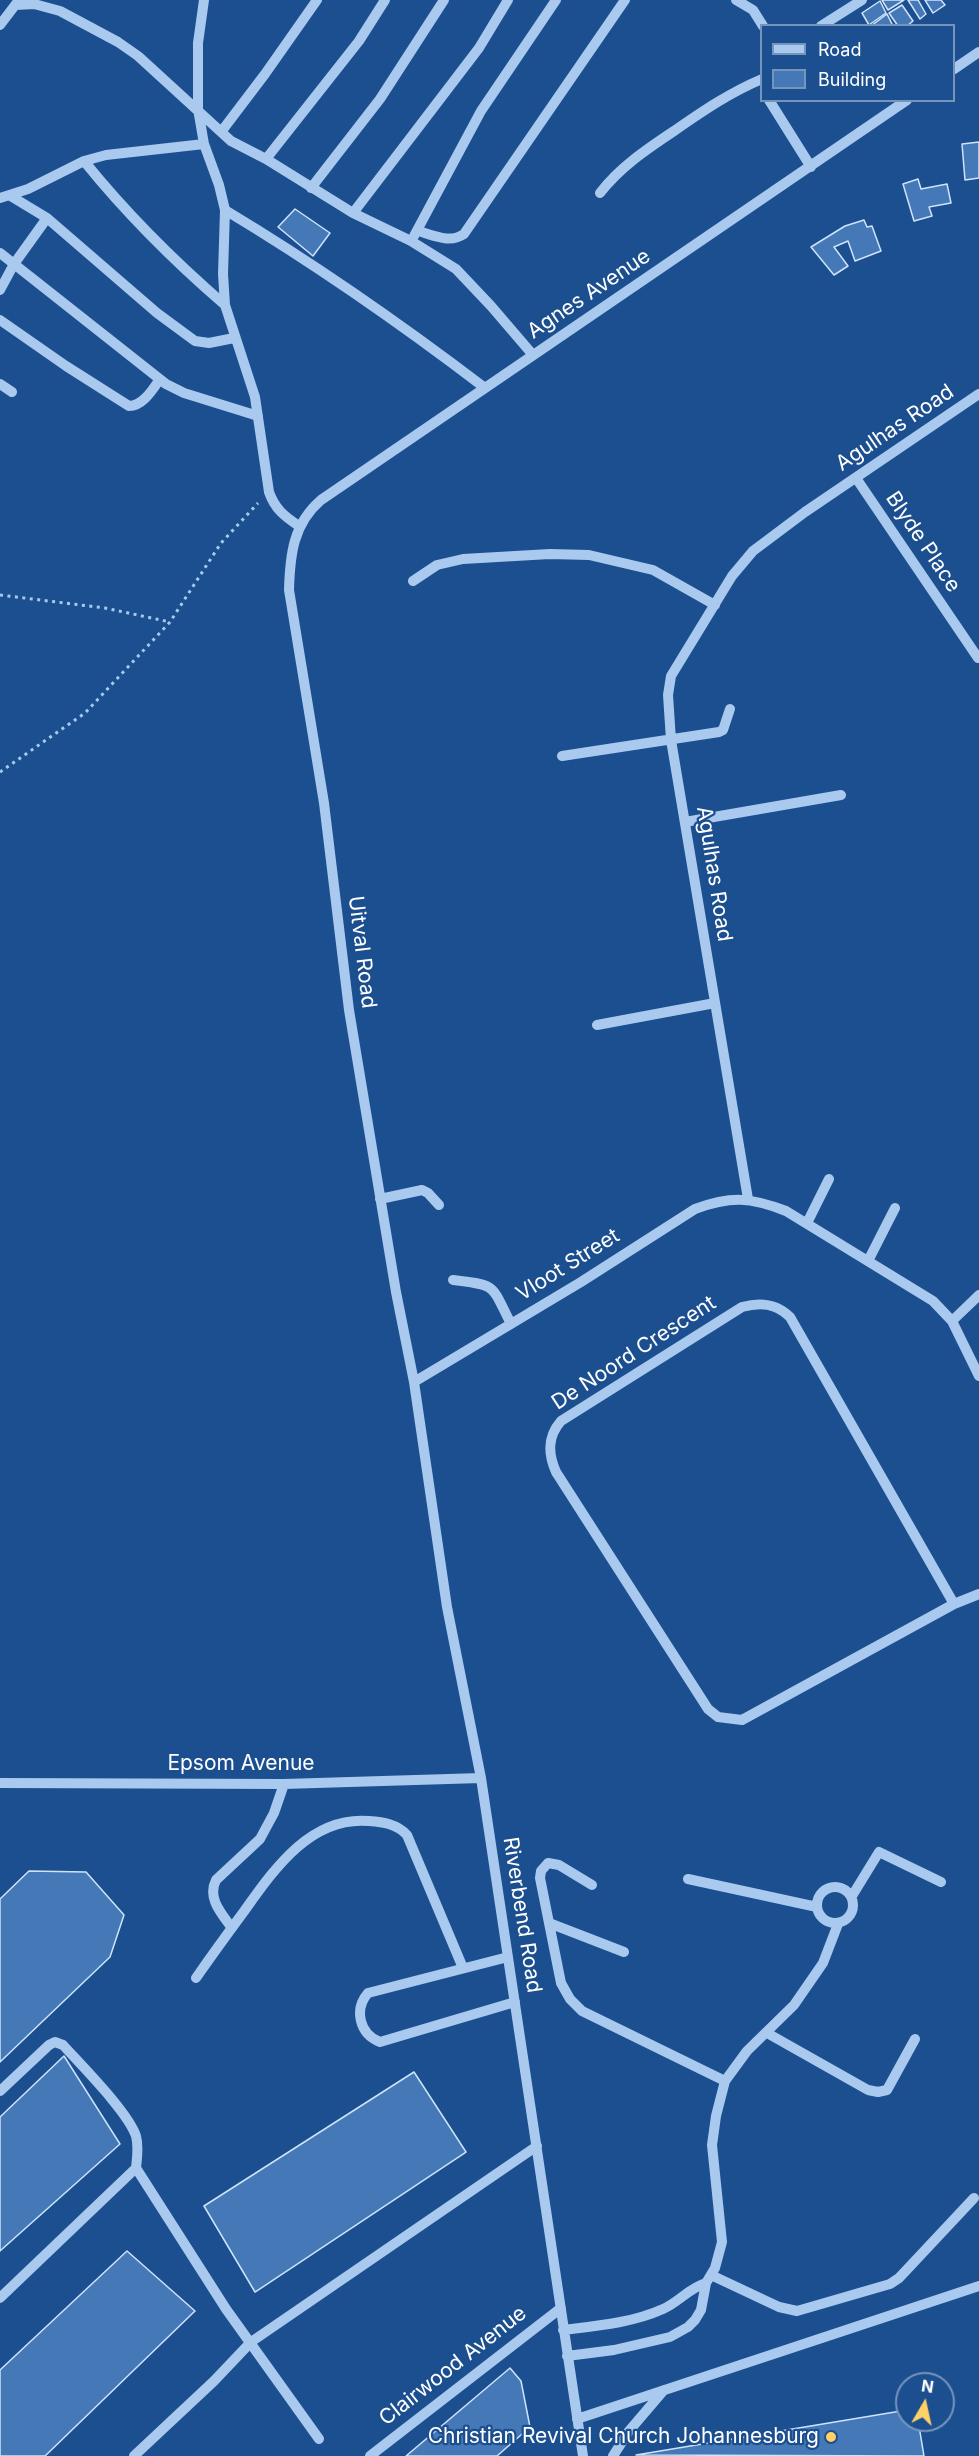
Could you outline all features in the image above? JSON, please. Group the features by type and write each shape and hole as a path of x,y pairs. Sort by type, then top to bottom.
{"street":[{"path":"204,0 198,43 198,109 204,144 219,185 225,210 223,274 225,305 234,338 249,374 258,416 269,492 274,505 282,515 298,526"},
{"path":"221,132 317,0"},
{"path":"266,159 359,41 385,0"},
{"path":"311,188 380,99 444,0"},
{"path":"353,213 480,48 508,0"},
{"path":"411,241 481,111 556,0"},
{"path":"418,231 448,239 464,234 625,0"},
{"path":"736,0 752,3 762,24"},
{"path":"824,24 862,0"},
{"path":"0,25 17,3 54,9 97,29 138,56 221,132 245,149 266,159 353,213 411,241 456,269 533,355"},
{"path":"955,68 979,52"},
{"path":"600,193 623,168 701,111 735,90 760,80"},
{"path":"770,102 811,166"},
{"name":"Agnes Avenue","path":"298,526 310,509 321,500 904,102"},
{"path":"5,197 28,189 84,161 106,155 204,144"},
{"path":"84,161 157,242 225,305"},
{"path":"5,197 47,218 169,323 195,341 209,343 234,338"},
{"path":"225,210 275,240 377,308 485,388"},
{"path":"0,290 14,264 47,218"},
{"path":"0,253 160,379 184,393 258,416"},
{"path":"0,320 129,406 141,402 160,379"},
{"path":"0,384 12,392"},
{"name":"Agulhas Road","path":"748,1199 672,740 668,695 671,676 732,576 753,551 979,394"},
{"name":"Blyde Place","path":"856,478 978,658"},
{"name":"Uitval Road","path":"298,526 290,561 289,590 324,803 349,1010 396,1292 414,1382"},
{"path":"413,581 436,566 463,559 550,554 589,555 653,570 715,605"},
{"path":"562,756 719,732 723,730 730,709"},
{"path":"685,822 842,795"},
{"path":"597,1025 715,1002"},
{"path":"807,1223 829,1179"},
{"path":"380,1199 422,1190 428,1192 439,1205"},
{"path":"748,1199 778,1208 807,1223 933,1301 952,1321 979,1376"},
{"name":"Vloot Street","path":"414,1382 695,1209 715,1202 748,1199"},
{"path":"868,1261 895,1208"},
{"path":"453,1280 482,1283 493,1288 511,1324"},
{"path":"952,1321 979,1295"},
{"name":"De Noord Crescent","path":"954,1604 790,1317 775,1306 762,1304 742,1306 561,1421 551,1435 550,1455 556,1473 708,1709 718,1717 742,1720 954,1604 979,1594"},
{"name":"Riverbend Road","path":"414,1382 447,1607 482,1778 583,2456"},
{"name":"Epsom Avenue","path":"0,1783 284,1784 482,1778"},
{"path":"232,1928 213,1896 213,1886 216,1880 260,1839 271,1820 284,1784"},
{"path":"196,1978 271,1873 290,1853 314,1835 345,1821 379,1821 401,1828 407,1835 463,1968"},
{"path":"852,1896 879,1852 941,1882"},
{"path":"592,1885 559,1865 548,1863 541,1870 540,1878 561,1983 570,1999 582,2011 725,2081"},
{"path":"688,1880 817,1907"},
{"path":"567,2356 614,2350 679,2333 695,2320 701,2310 722,2242 712,2145 716,2116 725,2081 747,2051 794,2005 824,1963 837,1924 850,1917 854,1903 852,1896 840,1887 833,1887 821,1894 817,1907 824,1920 837,1924"},
{"path":"549,1923 624,1952"},
{"path":"508,1957 368,1993 359,2007 366,2031 372,2039 380,2042 515,2002"},
{"path":"767,2033 868,2090 878,2092 887,2090 915,2039"},
{"path":"0,2091 49,2045 55,2042 63,2045 115,2104 135,2133 138,2148 136,2168 226,2309 319,2439"},
{"path":"134,2456 214,2381 251,2342 537,2146"},
{"path":"0,2298 136,2168"},
{"path":"563,2330 640,2317 663,2309 693,2287 709,2279 779,2307 797,2310 890,2284 899,2278 974,2198"},
{"path":"577,2419 979,2286"},
{"name":"Clairwood Avenue","path":"370,2456 561,2308"},
{"path":"613,2456 629,2431 664,2390"}],"path":[{"path":"0,772 85,713 170,622 221,543 269,492"},
{"path":"0,595 105,608 170,622"}],"building":[{"path":"882,0 904,0 888,10"},
{"path":"908,0 918,0 926,14 920,19"},
{"path":"925,0 941,0 945,5 933,13"},
{"path":"880,1 886,13 868,24 862,13"},
{"path":"902,5 913,21 909,24 897,24 889,13"},
{"path":"887,14 892,24 874,24"},
{"path":"979,142 979,178 965,180 962,144"},
{"path":"918,179 921,189 947,184 951,203 929,207 932,216 914,221 903,184"},
{"path":"295,209 330,233 313,256 278,227"},
{"path":"864,220 867,227 872,226 881,251 855,261 848,241 834,247 848,266 834,275 811,247 845,226"},
{"path":"29,1871 86,1872 124,1915 110,1957 0,2062 0,1899"},
{"path":"64,2056 120,2144 0,2251 0,2117"},
{"path":"414,2072 466,2152 255,2292 204,2206"},
{"path":"127,2251 195,2311 45,2456 0,2456 0,2370"},
{"path":"510,2368 521,2381 530,2427 497,2456 406,2456"},
{"name":"Christian Revival Church Johannesburg","path":"895,2412 895,2432 920,2432 924,2456 636,2455"}],"place":[{"name":"Christian Revival Church Johannesburg","path":"831,2437"}]}
